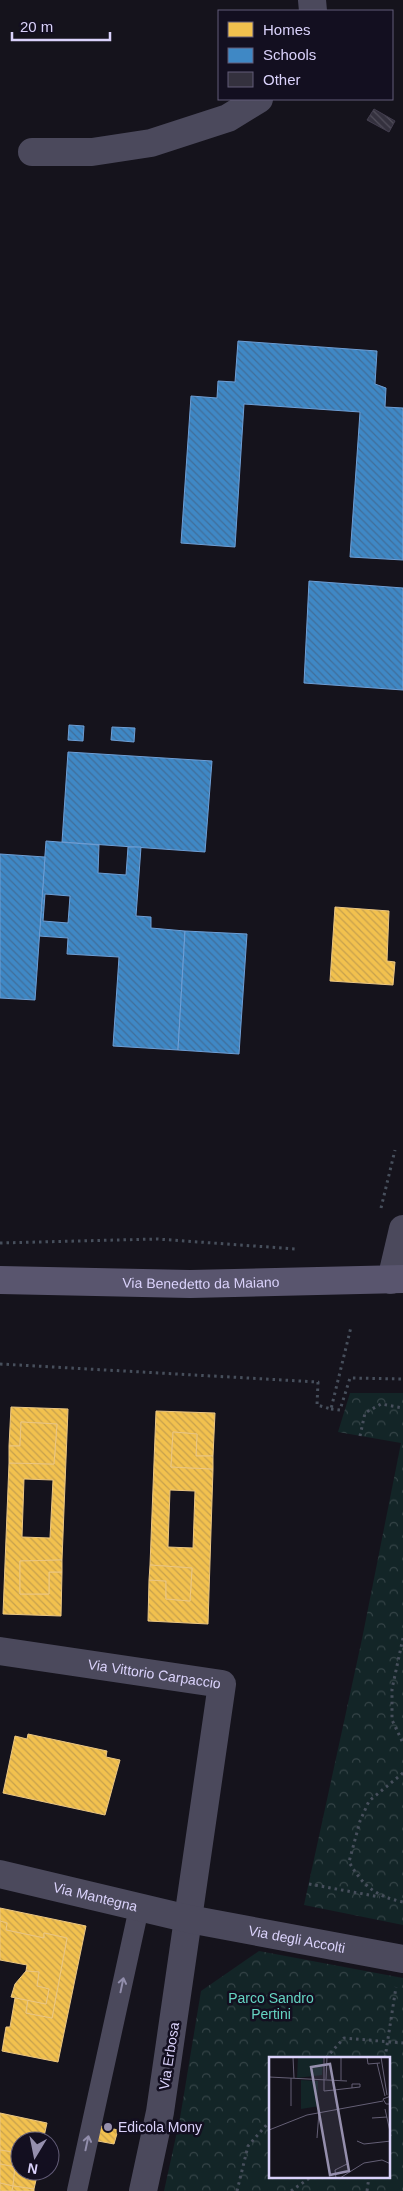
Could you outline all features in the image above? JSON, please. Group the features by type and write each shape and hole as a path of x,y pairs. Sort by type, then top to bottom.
{"main road":[{"name":"Via Benedetto da Maiano","path":"0,1280 190,1284 397,1280"}],"street":[{"path":"32,152 92,152 151,143 228,118 257,100"},
{"path":"397,1280 403,1229"},
{"name":"Via Vittorio Carpaccio","path":"0,1651 222,1684 190,1919"},
{"name":"Via Mantegna","path":"0,1874 190,1919"},
{"name":"Via degli Accolti","path":"190,1919 403,1959"},
{"name":"Via Erbosa","path":"143,2191 160,2112 190,1919"}],"lane":[{"path":"77,2191 139,1908"}],"path":[{"path":"379,1216 395,1150"},
{"path":"0,1243 157,1239 301,1249"},
{"path":"331,1408 352,1327"},
{"path":"0,1364 318,1382 317,1405 340,1410 350,1378 403,1379"},
{"path":"360,1436 365,1413 381,1404 403,1408"},
{"path":"403,1638 392,1689 392,1720 403,1743"},
{"path":"381,1897 359,1878 349,1862 360,1821 369,1801 403,1773"},
{"path":"309,1884 403,1902"},
{"path":"386,2057 396,1986"},
{"path":"327,2057 344,2038 388,2040 403,2043"},
{"path":"237,2191 248,2146 269,2122"},
{"path":"291,2191 310,2178"},
{"path":"367,2191 370,2178"}],"green space":[{"path":"350,1393 403,1393 403,1925 304,1905 362,1639 401,1443 338,1432"},
{"name":"Parco Sandro Pertini","path":"259,1951 403,1978 403,2191 164,2191 180,2118 201,1991"}],"building: Homes":[{"path":"335,907 389,911 387,961 395,962 393,985 330,981"},
{"path":"11,1407 68,1409 62,1560 20,1561 20,1594 49,1594 49,1572 62,1572 61,1616 3,1614 9,1463 54,1464 57,1424 21,1422 20,1446 9,1446","holes":["24,1479 53,1480 50,1538 22,1537"]},
{"path":"156,1411 215,1413 213,1456 196,1456 197,1434 173,1432 171,1467 213,1469 208,1624 148,1621 149,1580 166,1581 166,1599 190,1601 192,1568 150,1565","holes":["170,1490 195,1491 193,1548 168,1547"]},
{"path":"21,1422 57,1424 54,1464 9,1463 9,1446 20,1446"},
{"path":"173,1432 197,1434 196,1456 213,1456 213,1469 171,1467"},
{"path":"62,1560 62,1572 49,1572 49,1594 20,1594 20,1561"},
{"path":"150,1565 192,1568 190,1601 166,1599 166,1581 149,1580"},
{"path":"28,1734 107,1751 106,1757 120,1760 105,1815 3,1793 15,1736 27,1739"},
{"path":"0,1908 86,1926 58,2062 2,2051 6,2027 10,2027 15,1998 28,2000 26,2013 52,2018 67,1938 44,1933 44,1938 6,1930 7,1923 0,1921"},
{"path":"0,1921 7,1923 6,1930 44,1938 44,1933 67,1938 52,2018 26,2013 28,2000 46,2004 49,1989 37,1986 39,1972 26,1971 27,1965 0,1960"},
{"path":"26,1971 39,1972 37,1986 49,1989 46,2004 11,1997 15,1984"},
{"path":"0,2113 47,2123 45,2131 10,2131 10,2152 0,2150"},
{"path":"101,2126 118,2130 114,2144 98,2141"},
{"path":"0,2150 10,2152 10,2166 0,2164"},
{"path":"0,2164 10,2166 10,2181 14,2181 13,2186 0,2183"},
{"path":"14,2181 36,2181 34,2189 13,2186"},
{"path":"0,2183 13,2186 12,2191 0,2191"},
{"path":"13,2186 34,2189 34,2191 12,2191"}],"building: Schools":[{"path":"238,341 377,351 375,384 386,388 385,407 403,408 403,560 350,557 360,412 244,404 235,547 181,543 191,396 217,398 218,381 235,382"},
{"path":"309,581 403,588 403,690 304,683"},
{"path":"69,725 84,726 83,741 68,740"},
{"path":"112,727 135,728 134,742 111,740"},
{"path":"68,752 212,761 205,852 62,842"},
{"path":"46,841 99,845 98,873 126,875 128,847 141,847 136,916 151,917 151,928 185,931 178,1050 113,1046 119,957 67,954 68,938 39,936","holes":["45,894 70,896 68,923 43,921"]},
{"path":"0,854 45,857 35,1000 0,998"},
{"path":"185,931 247,934 239,1054 178,1050"}],"building: Other":[{"path":"374,109 395,121 389,132 367,120"}],"place":[{"name":"Edicola Mony","path":"108,2127"}]}
